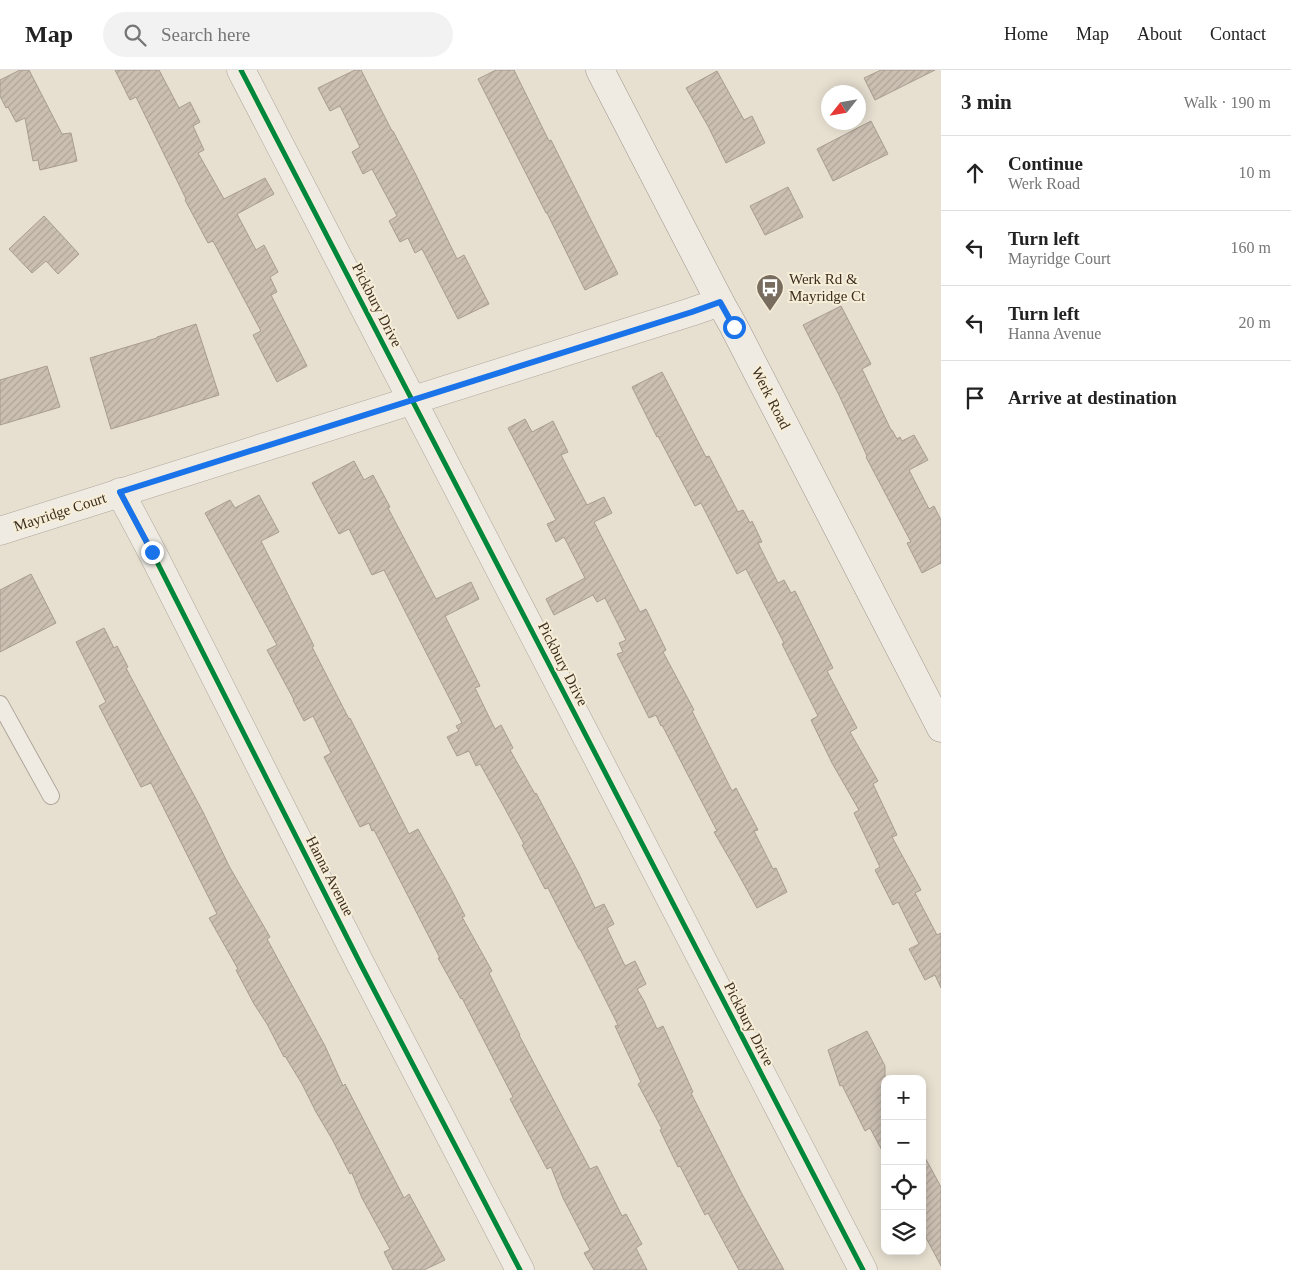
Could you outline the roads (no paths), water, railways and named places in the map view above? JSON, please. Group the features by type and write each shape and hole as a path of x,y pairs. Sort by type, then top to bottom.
{"street":[{"name":"Pickbury Drive","path":"241,70 863,1270"},
{"name":"Werk Road","path":"600,70 941,728"},
{"name":"Mayridge Court","path":"0,531 720,302"},
{"name":"Hanna Avenue","path":"120,492 361,965 520,1270"}],"lane":[{"path":"0,704 51,796"}],"place":[{"name":"Werk Rd & Mayridge Ct","path":"770,312"}]}
